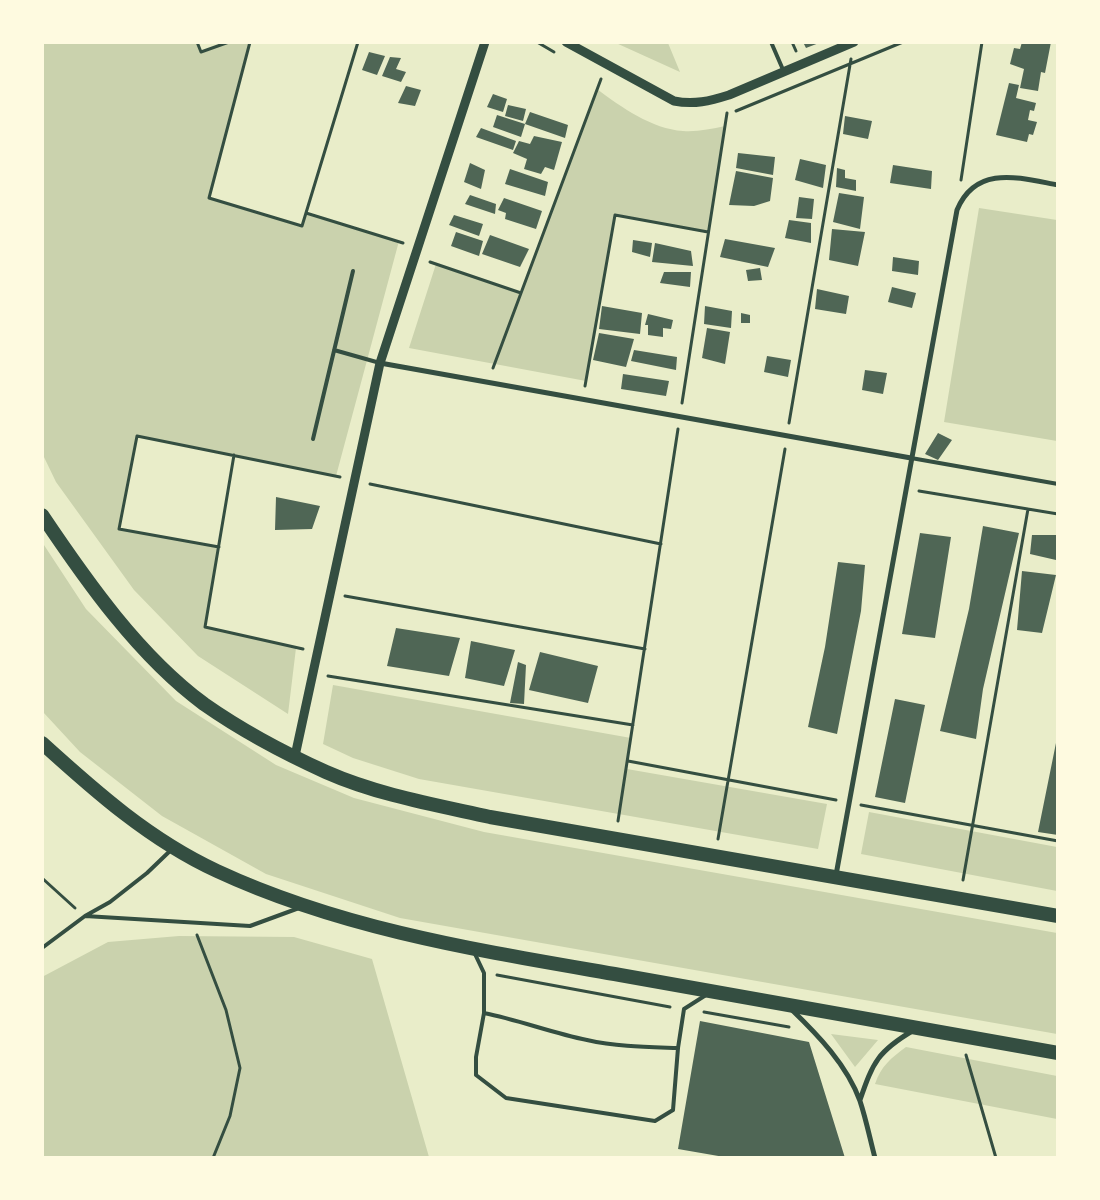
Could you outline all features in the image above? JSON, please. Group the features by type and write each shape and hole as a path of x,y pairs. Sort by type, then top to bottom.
{"highway":[{"path":"42,515 83,575 116,617 173,678 204,703 244,729 327,772 360,784 427,803 490,817 1058,916"},
{"path":"42,743 97,793 133,821 173,848 215,870 332,916 410,936 472,948 1058,1053"}],"street":[{"path":"295,756 380,363 485,42"},
{"path":"566,42 674,101 697,103 730,95 854,42"},
{"path":"835,878 956,210 965,196 978,184 995,178 1004,177 1058,185"},
{"path":"380,363 912,458"},
{"path":"786,1004 814,1031 840,1063 860,1100 875,1158"},
{"path":"860,1100 870,1070 880,1054 891,1044 918,1028"}],"lane":[{"path":"771,42 784,72"},
{"path":"313,439 353,271"},
{"path":"334,350 380,363"},
{"path":"912,458 1058,484"},
{"path":"42,948 84,916 110,902 173,848"},
{"path":"84,916 250,926 304,906"},
{"path":"472,948 484,972 484,1013 476,1058 476,1075 506,1098 655,1121 673,1110 678,1048 684,1009 712,992"},
{"path":"484,1013 513,1019 539,1029 622,1047 678,1048"}],"path":[{"path":"197,42 201,52 229,42"},
{"path":"250,42 209,198 302,226 358,42"},
{"path":"956,210 982,42"},
{"path":"488,382 606,64"},
{"path":"616,840 730,95"},
{"path":"306,212 418,247"},
{"path":"583,399 615,215 709,232"},
{"path":"414,257 522,293"},
{"path":"219,547 119,529 136,436 661,544"},
{"path":"234,455 205,627 318,653"},
{"path":"906,488 1058,514"},
{"path":"960,900 1028,509"},
{"path":"330,594 645,649"},
{"path":"313,674 633,725"},
{"path":"42,878 84,916"},
{"path":"193,922 226,1010 240,1068 230,1116 213,1158"},
{"path":"484,972 814,1031"},
{"path":"960,1036 996,1158"}],"green space":[{"path":"43,43 197,43 201,52 229,43 250,43 210,198 301,226 306,213 399,241 336,476 137,436 119,529 219,547 205,627 296,648 288,714 198,656 134,590 56,482 43,455"},
{"path":"616,43 668,43 680,72"},
{"path":"597,89 637,116 660,126 688,131 725,126 709,233 615,215 586,381 409,348 436,264 521,293"},
{"path":"979,208 1057,220 1057,441 944,422"},
{"path":"42,542 86,609 176,701 276,765 354,798 484,832 1057,933 1057,1034 400,918 266,874 162,816 80,752 43,712"},
{"path":"333,685 631,738 627,769 827,804 818,849 419,779 353,758 323,744"},
{"path":"869,812 1057,847 1057,891 861,854"},
{"path":"179,936 294,937 372,959 429,1157 43,1157 42,977 108,942"},
{"path":"831,1034 878,1040 855,1067"},
{"path":"906,1047 1057,1076 1057,1119 875,1084 880,1072 887,1063"}],"building":[{"path":"803,42 819,42 819,43 806,48"},
{"path":"1022,42 1051,42 1045,73 1041,72 1038,91 1020,88 1024,69 1010,64 1014,48 1020,49"},
{"path":"369,52 385,56 377,75 362,70"},
{"path":"390,57 401,58 396,69 406,72 401,82 382,76"},
{"path":"1009,83 1019,85 1016,98 1036,103 1034,111 1030,110 1028,120 1037,122 1033,135 1029,134 1027,142 996,135"},
{"path":"406,86 421,90 415,106 398,103"},
{"path":"493,94 507,99 503,112 487,107"},
{"path":"508,105 526,109 523,121 505,116"},
{"path":"530,112 568,125 565,138 525,124"},
{"path":"497,115 525,124 521,137 493,127"},
{"path":"845,116 872,121 868,139 843,134"},
{"path":"481,128 516,141 513,150 476,137"},
{"path":"534,136 562,142 554,170 545,167 541,174 524,169 527,159 513,153 519,141 530,144"},
{"path":"738,153 775,157 773,175 736,168"},
{"path":"800,159 826,165 823,188 795,180"},
{"path":"470,163 485,170 481,189 464,182"},
{"path":"893,165 932,171 931,189 890,183"},
{"path":"837,168 845,170 845,178 856,180 856,191 836,187"},
{"path":"510,169 548,182 545,196 505,184"},
{"path":"736,171 773,178 770,201 754,206 729,205"},
{"path":"839,193 864,197 860,229 833,222"},
{"path":"470,195 496,204 495,214 465,204"},
{"path":"799,197 814,199 812,219 796,218"},
{"path":"504,198 542,211 536,229 505,219 506,213 498,210"},
{"path":"454,215 483,224 479,236 449,225"},
{"path":"789,220 811,223 811,243 785,238"},
{"path":"832,229 865,232 858,266 829,260"},
{"path":"456,232 483,241 479,256 451,246"},
{"path":"490,235 529,249 520,267 482,254"},
{"path":"725,239 775,248 768,267 720,257"},
{"path":"633,240 652,243 650,257 632,252"},
{"path":"655,243 691,251 693,266 652,262"},
{"path":"893,257 919,261 918,275 892,271"},
{"path":"760,268 762,280 748,281 746,270"},
{"path":"664,272 691,272 690,287 660,283"},
{"path":"892,287 916,293 912,308 888,302"},
{"path":"817,289 849,296 846,314 815,309"},
{"path":"602,306 642,313 640,334 599,329"},
{"path":"705,306 732,311 731,328 704,324"},
{"path":"741,313 750,315 750,323 741,323"},
{"path":"648,314 673,320 671,329 663,328 663,337 648,335 648,325 645,325"},
{"path":"707,328 730,332 725,364 702,358"},
{"path":"599,333 634,339 626,367 593,360"},
{"path":"634,350 677,357 676,370 631,361"},
{"path":"767,356 791,360 788,377 764,372"},
{"path":"865,370 887,373 883,394 862,390"},
{"path":"623,374 669,381 666,396 621,389"},
{"path":"938,433 952,440 938,460 925,454"},
{"path":"276,497 320,506 312,529 275,530"},
{"path":"983,526 1019,533 983,689 976,739 940,731 969,609"},
{"path":"920,533 951,537 935,638 902,634"},
{"path":"1032,535 1058,535 1056,560 1030,554"},
{"path":"838,562 865,565 861,611 837,734 808,727 825,647"},
{"path":"1022,571 1056,575 1042,633 1017,630"},
{"path":"396,628 460,638 449,676 387,666"},
{"path":"471,641 515,650 504,686 465,678"},
{"path":"540,652 598,666 588,703 529,690"},
{"path":"518,662 526,665 524,704 510,703"},
{"path":"895,699 925,705 905,803 875,797"},
{"path":"1058,738 1058,835 1038,832"},
{"path":"700,1021 809,1042 845,1158 730,1158 678,1149"}]}
